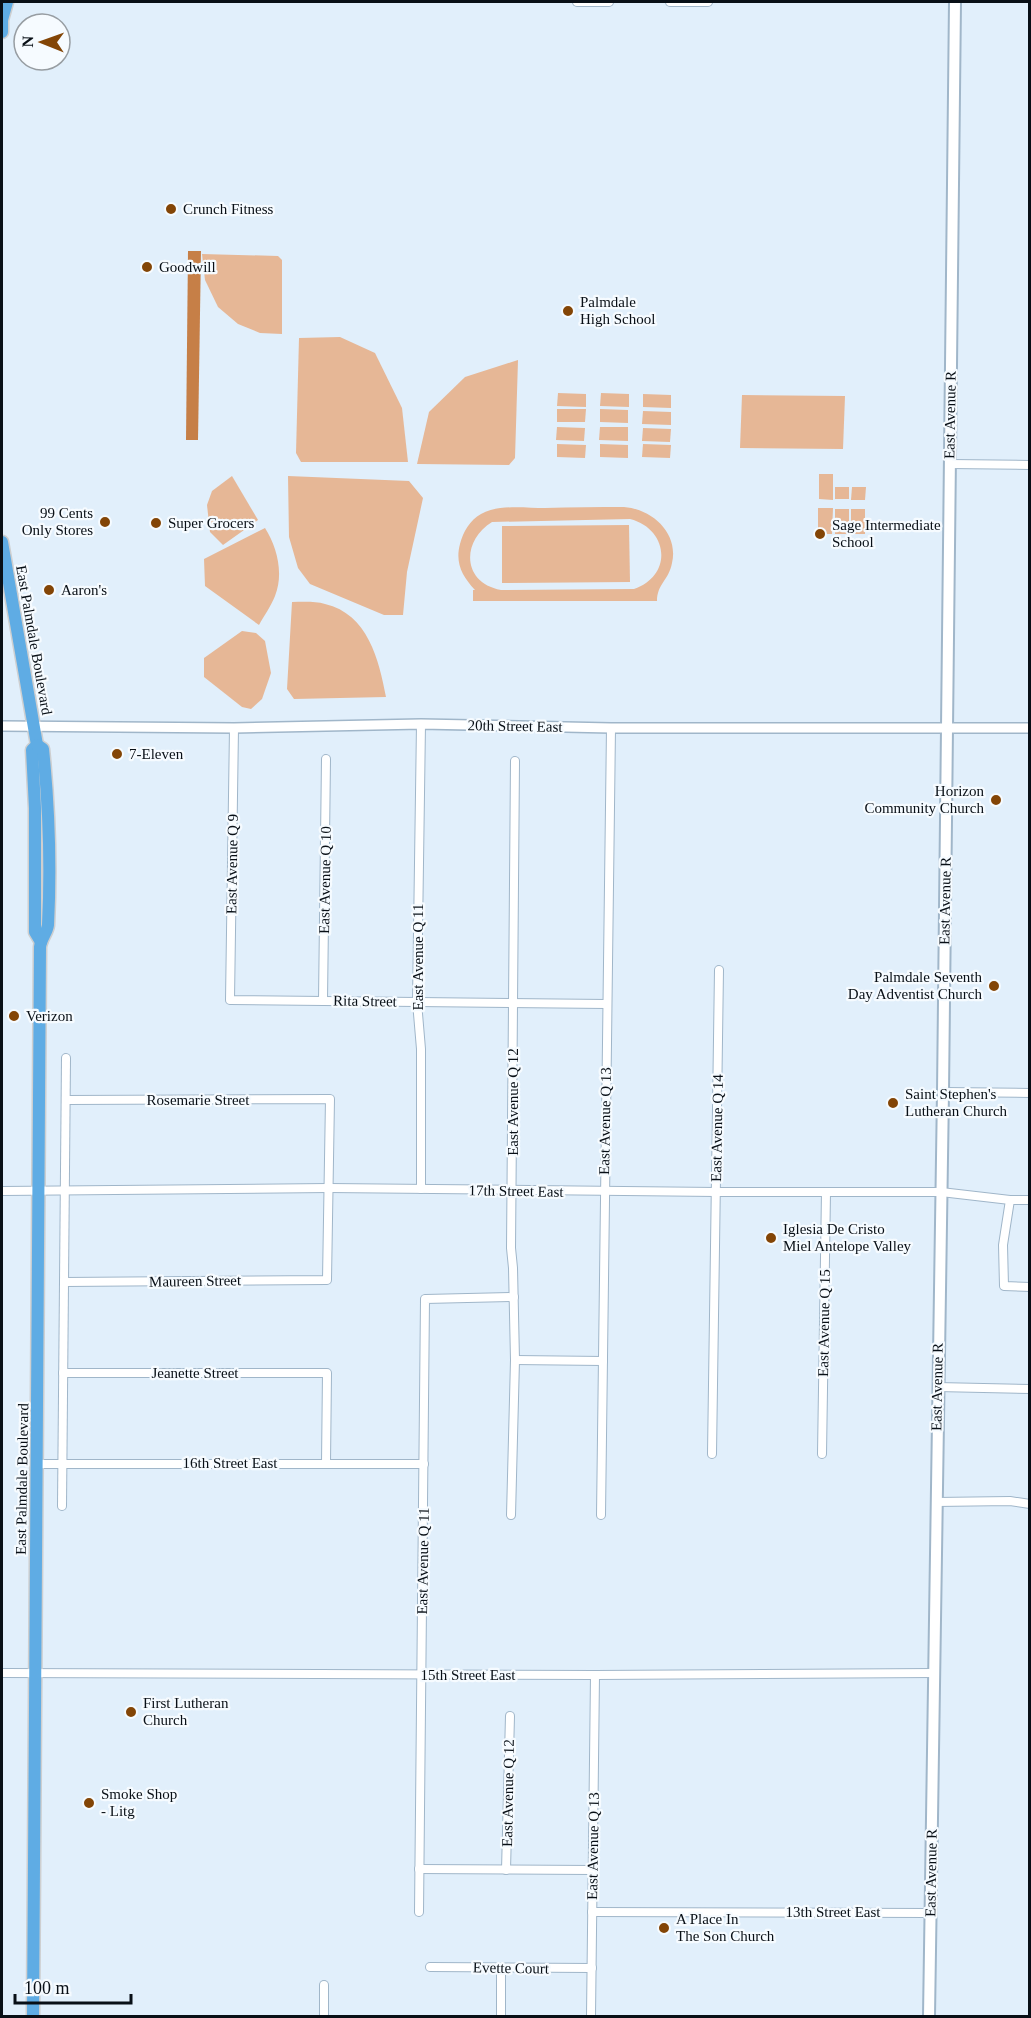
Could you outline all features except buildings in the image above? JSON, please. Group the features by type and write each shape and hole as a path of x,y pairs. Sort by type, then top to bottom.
{"highway":[{"path":"2,32 2,20 7,2"},
{"name":"East Palmdale Boulevard","path":"2,542 37,745 43,749 49,807 48,929 41,942 33,2016"},
{"name":"East Palmdale Boulevard","path":"37,745 32,750 36,845 35,932 41,942"},
{"path":"36,845 40,858 42,894 44,902 48,905"}],"main road":[{"name":"East Avenue R","path":"929,2016 943,1092 955,2"}],"street":[{"path":"577,2 609,2"},
{"path":"670,2 708,2"},
{"path":"950,464 1029,465"},
{"name":"20th Street East","path":"2,726 234,728 421,724 611,728 1029,728"},
{"name":"East Avenue Q 11","path":"421,724 417,1002 421,1049 421,1189"},
{"name":"East Avenue Q 9","path":"230,1000 234,728"},
{"name":"East Avenue Q 13","path":"601,1515 611,728"},
{"name":"East Avenue Q 10","path":"324,1001 326,759"},
{"name":"East Avenue Q 12","path":"512,1515 515,1360 511,1248 515,761"},
{"name":"East Avenue Q 14","path":"712,1454 719,970"},
{"name":"Rita Street","path":"230,1000 607,1004"},
{"path":"62,1506 66,1058"},
{"path":"943,1092 1029,1093"},
{"name":"Rosemarie Street","path":"66,1100 330,1099 329,1188"},
{"name":"17th Street East","path":"2,1191 329,1188 604,1192 940,1192 1029,1200"},
{"name":"Maureen Street","path":"64,1282 327,1280 329,1188"},
{"name":"East Avenue Q 15","path":"822,1454 826,1192"},
{"path":"1010,1200 1003,1245 1004,1286 1029,1287"},
{"name":"East Avenue Q 11","path":"419,1912 425,1299 514,1297"},
{"path":"515,1360 603,1361"},
{"name":"Jeanette Street","path":"63,1373 327,1373 326,1463"},
{"path":"937,1387 1029,1389"},
{"name":"16th Street East","path":"37,1464 424,1464"},
{"path":"936,1502 1010,1501 1029,1504"},
{"name":"15th Street East","path":"2,1673 595,1676 934,1673"},
{"name":"East Avenue Q 13","path":"591,2016 595,1676"},
{"name":"East Avenue Q 12","path":"506,1870 510,1716"},
{"path":"420,1869 593,1870"},
{"name":"13th Street East","path":"592,1912 930,1913"},
{"name":"Evette Court","path":"430,1967 592,1968"},
{"path":"501,1968 501,2016"},
{"path":"324,1985 324,2016"}],"shaded area":[{"path":"188,251 201,251 198,440 186,440"},
{"path":"202,254 278,256 282,260 282,334 260,333 238,324 218,307 205,280"},
{"path":"340,337 375,353 402,408 408,462 301,462 296,453 299,338"},
{"path":"518,360 515,458 509,465 417,464 429,412 465,377"},
{"path":"558,393 586,394 586,407 557,406"},
{"path":"601,393 629,394 629,407 600,406"},
{"path":"643,394 671,395 671,408 643,407"},
{"path":"742,395 845,396 843,449 740,448"},
{"path":"557,409 586,409 585,422 557,422"},
{"path":"600,409 628,410 628,423 600,422"},
{"path":"643,411 671,412 671,425 642,424"},
{"path":"557,427 585,428 584,441 556,440"},
{"path":"600,427 628,427 628,441 599,440"},
{"path":"643,428 671,429 670,442 642,441"},
{"path":"557,444 586,445 585,458 557,457"},
{"path":"600,444 628,445 628,458 600,457"},
{"path":"643,444 671,445 670,458 642,457"},
{"path":"819,474 833,474 833,500 819,499"},
{"path":"232,476 258,520 223,545 210,532 207,505 212,491"},
{"path":"288,476 409,481 423,498 407,572 403,615 384,615 310,584 298,568 289,537"},
{"path":"835,487 849,487 849,499 835,499"},
{"path":"852,487 866,487 865,500 851,500"},
{"path":"624,507 644,512 653,518 661,524 671,542 672,563 659,590 657,601 473,601 473,590 475,590 466,580 458,557 465,531 477,517 488,511 504,508","holes":["630,519 643,524 653,532 659,542 660,564 647,583 634,589 501,590 488,586 479,579 470,560 475,540 492,522"]},
{"path":"818,508 833,508 832,534 818,534"},
{"path":"835,509 849,509 849,534 835,534"},
{"path":"851,509 865,509 865,534 851,534"},
{"path":"629,525 630,582 502,583 502,526"},
{"path":"265,528 276,552 279,578 275,596 259,625 205,586 204,559"},
{"path":"292,602 325,604 340,609 352,618 369,640 380,668 386,697 294,699 287,689"},
{"path":"242,631 256,633 265,641 271,673 262,699 251,709 242,707 204,677 204,658"}],"place":[{"name":"Crunch Fitness","path":"171,209"},
{"name":"Goodwill","path":"147,267"},
{"name":"Palmdale High School","path":"568,311"},
{"name":"99 Cents Only Stores","path":"105,522"},
{"name":"Super Grocers","path":"156,523"},
{"name":"Sage Intermediate School","path":"820,534"},
{"name":"Aaron's","path":"49,590"},
{"name":"7-Eleven","path":"117,754"},
{"name":"Horizon Community Church","path":"996,800"},
{"name":"Palmdale Seventh Day Adventist Church","path":"994,986"},
{"name":"Verizon","path":"14,1016"},
{"name":"Saint Stephen's Lutheran Church","path":"893,1103"},
{"name":"Iglesia De Cristo Miel Antelope Valley","path":"771,1238"},
{"name":"First Lutheran Church","path":"131,1712"},
{"name":"Smoke Shop - Litg","path":"89,1803"},
{"name":"A Place In The Son Church","path":"664,1928"}]}
